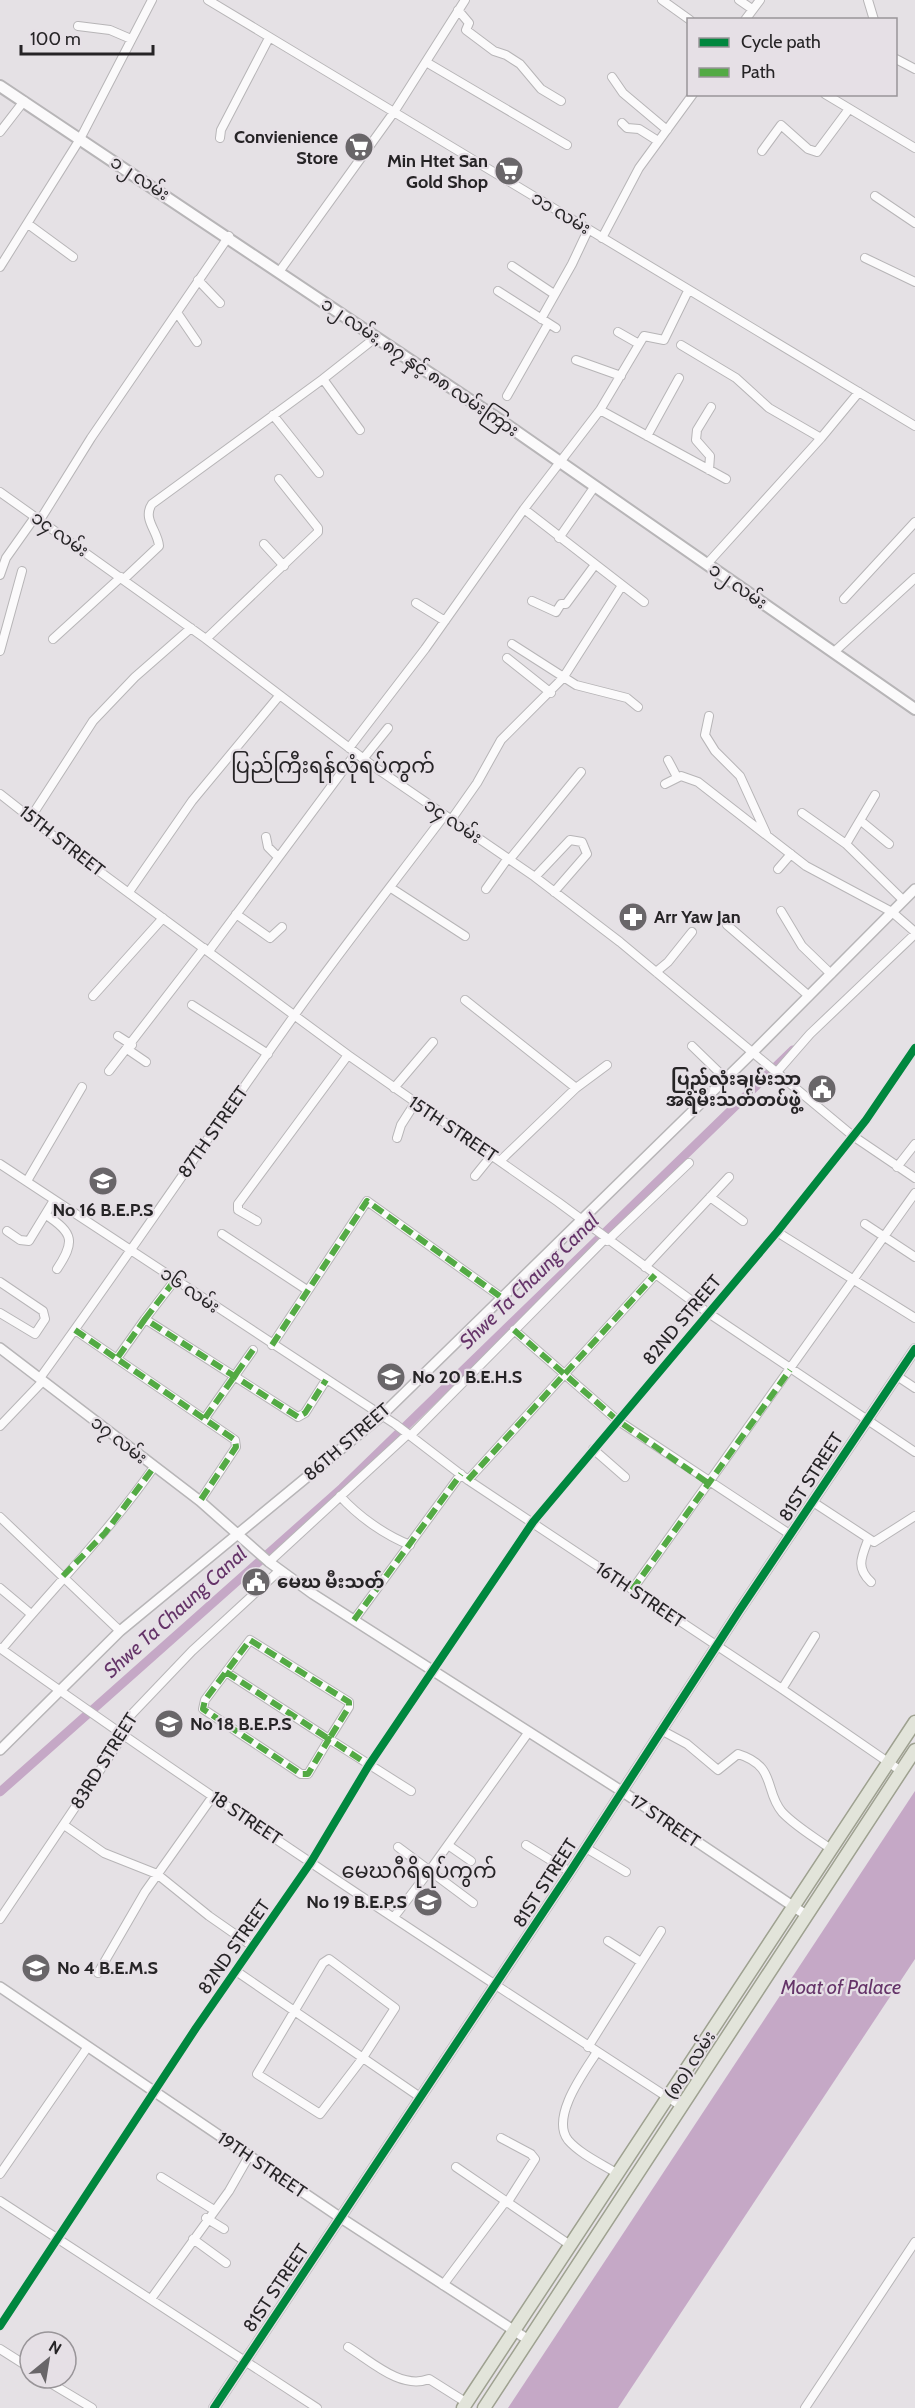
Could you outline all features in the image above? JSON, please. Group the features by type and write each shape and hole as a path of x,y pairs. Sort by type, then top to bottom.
{"main road":[{"name":"၁၂ လမ်း","path":"0,86 229,236 279,272"},
{"name":"၁၂ လမ်း, ၈၇ နှင့် ၈၈ လမ်းကြား","path":"279,272 561,463"},
{"name":"၁၂ လမ်း","path":"561,463 915,709"},
{"name":"(၈၀) လမ်း","path":"465,2405 915,1722"},
{"name":"(၈၀) လမ်း","path":"484,2408 527,2339 915,1750"}],"street":[{"path":"0,267 80,139 152,0"},
{"name":"၁၁ လမ်း","path":"208,0 915,426"},
{"path":"279,272 394,112 465,0"},
{"path":"662,0 687,18"},
{"path":"739,0 752,9"},
{"path":"746,18 760,0"},
{"path":"868,0 873,18"},
{"path":"458,10 469,23 466,30 494,51 520,64 541,88 561,101"},
{"path":"78,27 110,30 131,39"},
{"path":"220,138 224,124 269,38"},
{"path":"897,60 915,69"},
{"path":"426,62 567,145"},
{"path":"612,77 623,93 667,130"},
{"path":"602,238 639,168 692,96"},
{"path":"828,96 915,148"},
{"path":"0,132 24,101"},
{"path":"762,151 781,125 808,148 817,152 849,109"},
{"path":"622,123 627,128 633,126 639,129 658,141"},
{"path":"875,196 915,223"},
{"path":"28,224 74,257"},
{"path":"507,396 544,321 554,294 588,230"},
{"path":"0,575 8,555 38,518 229,236"},
{"path":"865,258 915,282"},
{"path":"512,266 554,294"},
{"path":"198,280 220,303"},
{"path":"498,291 556,328"},
{"path":"349,748 445,621 524,509 600,410 639,344 647,335 664,340 688,291"},
{"path":"178,314 197,342"},
{"path":"618,332 639,344"},
{"path":"53,639 159,546 148,518 148,509 152,504 323,379 375,338"},
{"path":"681,345 736,378 769,408 821,438"},
{"path":"576,360 621,376"},
{"path":"647,436 678,378"},
{"path":"323,379 360,430"},
{"path":"707,564 821,438 859,392"},
{"path":"709,470 710,456 696,440 697,430 711,407"},
{"path":"600,410 726,479"},
{"path":"273,415 320,473"},
{"path":"206,639 315,537 318,528 279,479"},
{"path":"558,538 595,486"},
{"name":"၁၄ လမ်း","path":"0,492 123,578 360,756 535,877 656,972 853,1136 915,1178"},
{"path":"524,509 621,587 644,602"},
{"path":"844,599 915,522"},
{"path":"264,544 284,566"},
{"path":"532,601 556,612 561,604 566,604 594,566"},
{"path":"0,651 22,571"},
{"path":"834,652 915,578"},
{"name":"87TH STREET","path":"0,1426 41,1380 295,1014 391,888 477,783 501,740 563,678 621,587"},
{"path":"416,603 445,621"},
{"path":"31,817 93,721 135,677 191,628"},
{"path":"512,644 563,678 587,689 627,699 638,707"},
{"path":"507,658 550,693"},
{"path":"129,892 192,801 279,696"},
{"path":"709,716 705,735 715,751 740,776 767,834"},
{"path":"109,1071 360,756 388,728"},
{"path":"668,760 677,777"},
{"path":"486,889 581,772"},
{"path":"665,784 677,777 688,777 698,782 747,822 767,834 819,875 892,912 915,933 810,1034 776,1073"},
{"name":"15TH STREET","path":"0,794 348,1055 492,1155 707,1312 915,1452"},
{"path":"846,844 875,795"},
{"path":"802,813 846,844 903,900"},
{"path":"861,821 889,844"},
{"path":"266,837 268,847 278,857"},
{"path":"535,877 570,840 582,842 587,854 554,892"},
{"path":"778,869 791,854"},
{"path":"391,888 465,936"},
{"name":"86TH STREET","path":"61,1691 120,1631 381,1416 580,1219 726,1079 915,889"},
{"path":"781,911 802,945 831,974"},
{"path":"236,914 270,938 282,927"},
{"path":"93,996 163,918"},
{"path":"727,925 809,996"},
{"path":"656,972 668,962 692,932"},
{"path":"465,999 576,1088"},
{"path":"192,1005 268,1054"},
{"path":"118,1036 146,1062"},
{"path":"394,1088 433,1042"},
{"path":"692,1046 726,1079"},
{"name":"82ND STREET","path":"0,2326 56,2238 311,1862 369,1765 533,1522 707,1312 777,1232 853,1136 913,1054"},
{"path":"257,1221 238,1210 238,1204 348,1055"},
{"path":"500,1161 576,1088 606,1065"},
{"path":"27,1181 82,1087"},
{"path":"397,1138 401,1125 416,1103"},
{"path":"897,1167 915,1144"},
{"path":"476,1176 492,1155"},
{"path":"269,1562 408,1434 604,1239 689,1163"},
{"name":"၁၆ လမ်း","path":"0,1164 381,1416"},
{"path":"645,1268 729,1177"},
{"path":"632,1590 886,1237 915,1193"},
{"path":"710,1197 742,1221"},
{"path":"7,1231 26,1243 33,1236 54,1200"},
{"path":"272,1345 367,1201 501,1297"},
{"path":"46,1215 60,1224 70,1239 70,1250 57,1269"},
{"path":"865,1224 915,1257"},
{"path":"777,1232 915,1318"},
{"path":"222,1234 308,1290"},
{"path":"354,1620 465,1477 655,1275"},
{"path":"118,1357 175,1280"},
{"path":"0,1282 43,1311 45,1319 35,1334 0,1313"},
{"path":"145,1319 298,1417 305,1413 326,1380"},
{"path":"75,1330 118,1357 235,1440 236,1443 200,1501"},
{"path":"514,1330 617,1420 708,1483 791,1535"},
{"name":"၁၇ လမ်း","path":"0,1348 200,1501 269,1562 354,1620"},
{"name":"81ST STREET","path":"214,2408 623,1792 716,1646 915,1349"},
{"path":"205,1418 253,1350"},
{"path":"897,1376 915,1388"},
{"name":"16TH STREET","path":"381,1416 465,1477 901,1771"},
{"path":"593,1449 625,1477"},
{"path":"1,1648 63,1576 105,1533 154,1467"},
{"path":"340,1496 373,1524 410,1545"},
{"path":"813,1502 868,1540 878,1541 915,1516"},
{"path":"0,1517 120,1631"},
{"path":"868,1540 860,1568 862,1574 872,1582"},
{"name":"83RD STREET","path":"0,1919 123,1736 125,1723 164,1679 280,1570"},
{"path":"0,1588 31,1614"},
{"name":"17 STREET","path":"354,1620 623,1792 806,1915"},
{"path":"782,1689 815,1636"},
{"path":"250,1640 350,1702 329,1739 308,1773 301,1774 203,1709 205,1700 250,1640"},
{"name":"18 STREET","path":"1,1648 123,1736 588,2047 669,2097"},
{"path":"226,1672 411,1791"},
{"path":"0,1750 61,1691"},
{"path":"661,1730 687,1744 718,1770 738,1754 747,1757 767,1774 780,1810 832,1850"},
{"path":"394,1917 528,1733"},
{"path":"98,1973 157,1874 213,1796"},
{"path":"64,1825 104,1852 157,1874 217,1922 252,1946"},
{"path":"448,1845 471,1862"},
{"path":"526,1845 570,1872"},
{"path":"398,1847 472,1903"},
{"path":"586,1848 626,1872"},
{"path":"588,2047 661,1931"},
{"path":"608,1941 641,1962"},
{"path":"329,1959 394,2006 362,2059 321,2114 259,2075 258,2071 323,1963 329,1959"},
{"path":"236,1971 420,2097"},
{"name":"19TH STREET","path":"0,1987 341,2218 527,2339"},
{"path":"0,2174 87,2048"},
{"path":"597,2052 570,2095 564,2119 565,2130 567,2138 576,2147 618,2174"},
{"path":"669,2097 681,2106"},
{"path":"443,2285 506,2203 535,2159 531,2154 501,2138"},
{"path":"151,2298 206,2218 229,2191 249,2156"},
{"path":"456,2167 570,2245"},
{"path":"161,2176 214,2210"},
{"path":"0,2201 317,2408"},
{"path":"206,2218 224,2229"},
{"path":"193,2239 226,2263"},
{"path":"805,2408 915,2242"},
{"path":"348,2347 405,2382 420,2383 429,2379 465,2405"},
{"path":"0,2349 18,2360"},
{"path":"62,2390 92,2408"}],"water":[{"name":"Moat of Palace","path":"915,1791 915,1959 618,2408 508,2408"}],"waterway":[{"name":"Shwe Ta Chaung Canal","path":"0,1792 342,1488 793,1050"}],"marked path":[{"path":"272,1345 367,1201 501,1297"},
{"path":"468,1480 655,1275"},
{"path":"145,1319 175,1280"},
{"path":"118,1357 145,1319 298,1417 305,1413 326,1380"},
{"path":"75,1330 235,1440 236,1447 200,1501"},
{"path":"514,1330 617,1420 708,1483"},
{"path":"205,1418 253,1350"},
{"path":"632,1590 790,1370"},
{"path":"63,1576 105,1533 154,1467"},
{"path":"354,1620 461,1474"},
{"path":"226,1672 329,1739 349,1707 349,1702 250,1640 205,1700 203,1709 301,1774 308,1774 329,1739 369,1765"}],"cycle path":[{"path":"0,2326 196,2028 311,1862 369,1765 533,1522 777,1232 866,1120 915,1048"},
{"path":"214,2408 570,1872 739,1611 915,1349"}],"place":[{"name":"Convienience Store","path":"359,147"},
{"name":"Min Htet San Gold Shop","path":"509,171"},
{"name":"Arr Yaw Jan","path":"633,917"},
{"name":"ပြည်လုံးချမ်းသာ အရံမီးသတ်တပ်ဖွဲ့","path":"822,1089"},
{"name":"No 16 B.E.P.S","path":"103,1181"},
{"name":"No 20 B.E.H.S","path":"391,1377"},
{"name":"မေဃ မီးသတ်","path":"256,1582"},
{"name":"No 18 B.E.P.S","path":"169,1724"},
{"name":"No 19 B.E.P.S","path":"428,1902"},
{"name":"No 4 B.E.M.S","path":"36,1968"}],"district":[{"name":"ပြည်ကြီးရန်လုံရပ်ကွက်","path":"333,766"},
{"name":"မေဃဂီရိရပ်ကွက်","path":"419,1871"}]}
